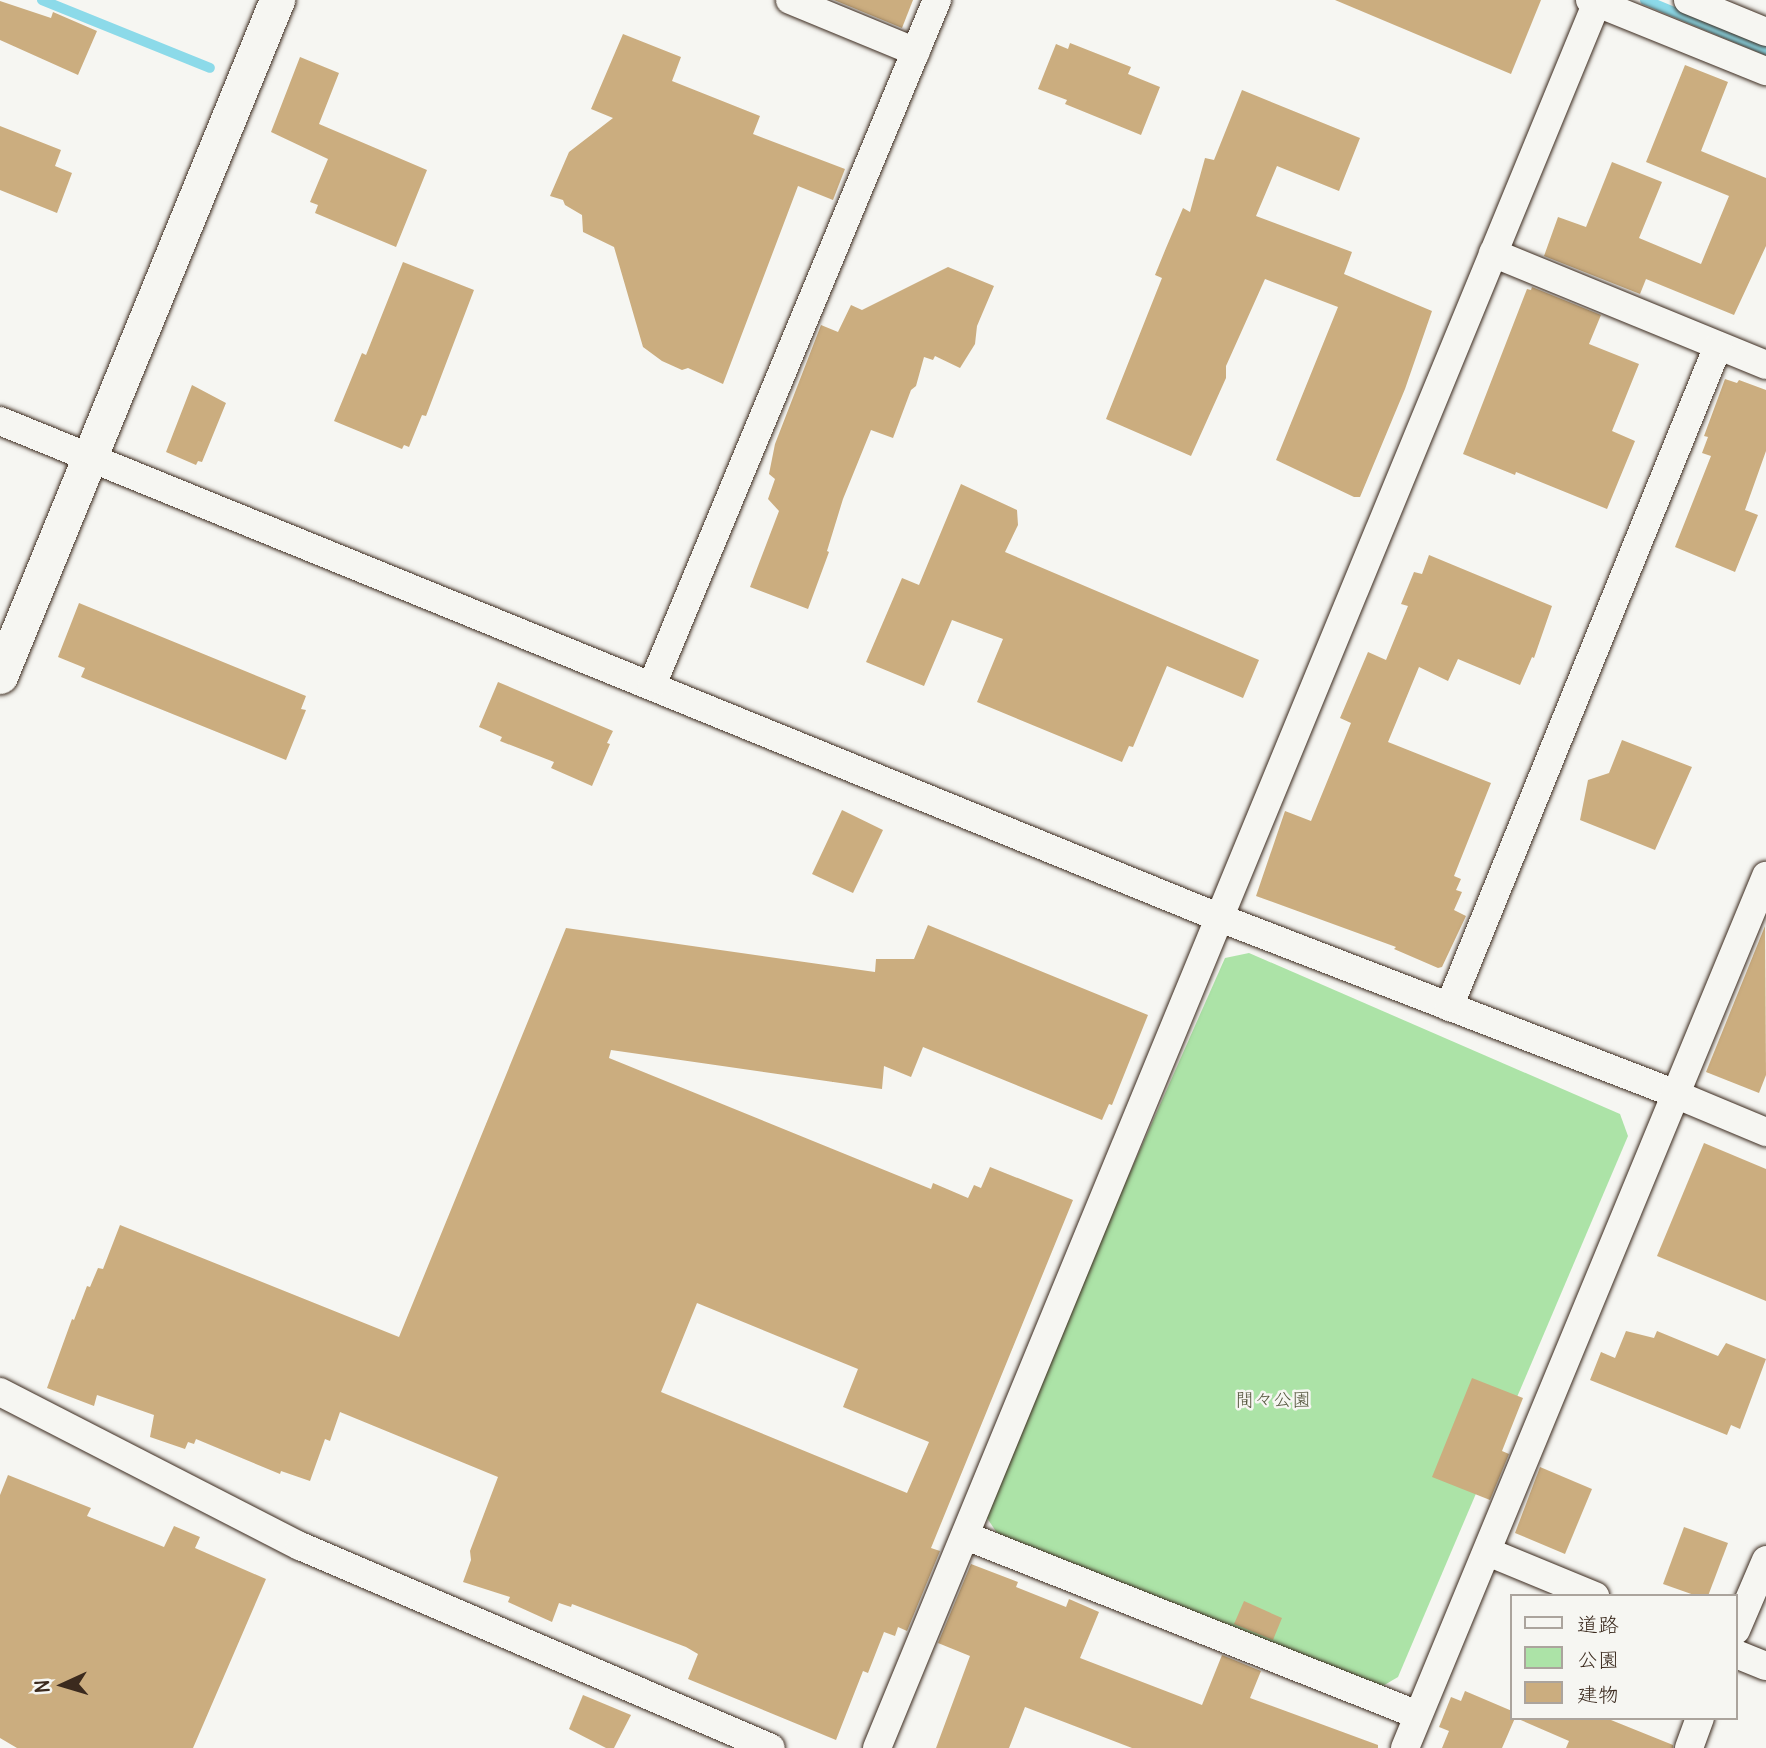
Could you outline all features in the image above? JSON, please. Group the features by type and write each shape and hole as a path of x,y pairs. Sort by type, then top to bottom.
{"street":[{"path":"0,676 277,0"},
{"path":"790,0 916,52"},
{"path":"652,685 937,0"},
{"path":"877,1748 1595,1 1757,67 1764,31 1688,0"},
{"path":"1493,253 1766,365"},
{"path":"1449,1007 1718,346"},
{"path":"0,421 1220,918 1675,1094 1766,1132"},
{"path":"1405,1748 1766,876"},
{"path":"0,1392 300,1546 771,1748"},
{"path":"966,1536 1418,1715"},
{"path":"1488,1552 1590,1594"},
{"path":"1738,1625 1766,1560"},
{"path":"1738,1655 1766,1666"},
{"path":"1689,1748 1699,1720"}],"green space":[{"name":"間々公園","path":"1249,953 1620,1114 1628,1136 1398,1677 1381,1687 997,1533 981,1509 1225,958"}],"building":[{"path":"834,0 913,0 902,28"},
{"path":"1335,0 1541,0 1511,74"},
{"path":"0,1 51,18 53,12 97,31 78,75 0,40"},
{"path":"623,34 681,57 672,81 760,116 753,134 845,169 833,200 798,186 723,384 688,368 682,370 662,361 643,347 614,247 583,232 582,215 565,205 563,200 550,196 569,152 613,118 591,109"},
{"path":"1070,43 1131,67 1128,74 1160,87 1141,135 1065,104 1067,100 1038,89 1056,44 1068,49"},
{"path":"300,57 339,73 319,124 427,170 396,247 315,213 318,205 310,202 328,159 271,132"},
{"path":"1685,65 1728,82 1701,151 1766,178 1766,246 1734,315 1646,279 1640,294 1544,256 1558,217 1586,227 1612,162 1662,182 1639,238 1701,264 1729,196 1646,162"},
{"path":"1242,90 1360,138 1339,191 1277,166 1256,216 1352,252 1344,274 1432,311 1405,389 1360,497 1354,497 1276,460 1338,307 1265,279 1226,366 1226,378 1191,456 1106,419 1162,278 1155,275 1166,248 1183,208 1190,212 1205,158 1214,160"},
{"path":"0,126 61,150 55,166 72,173 57,213 0,190"},
{"path":"403,262 474,290 426,416 422,415 409,447 404,445 402,449 334,421 362,353 366,355"},
{"path":"948,267 994,286 977,326 975,344 960,368 935,356 933,360 924,357 916,386 911,390 893,438 871,430 843,499 827,551 829,552 808,609 750,587 779,511 768,499 775,479 769,474 775,444 821,325 838,332 851,305 862,310"},
{"path":"1532,287 1601,315 1589,344 1639,364 1612,431 1635,441 1607,509 1463,454 1527,289 1531,290"},
{"path":"1725,379 1737,383 1739,380 1766,390 1766,451 1745,510 1758,515 1735,572 1675,547 1711,456 1702,453 1708,437 1704,436"},
{"path":"192,385 226,403 202,462 198,461 196,465 166,452"},
{"path":"961,484 1017,510 1018,525 1005,552 1259,660 1243,698 1167,666 1133,747 1129,746 1122,762 977,702 1003,639 952,620 924,686 866,662 902,578 919,585"},
{"path":"1429,555 1552,606 1534,658 1532,657 1520,685 1458,659 1448,681 1419,667 1388,742 1491,783 1454,876 1461,879 1456,890 1462,892 1454,910 1466,916 1442,967 1438,968 1394,949 1396,947 1256,896 1285,811 1311,821 1351,723 1340,718 1368,652 1386,660 1408,606 1401,604 1414,572 1422,574"},
{"path":"79,603 306,696 301,709 306,710 286,760 81,677 85,668 58,657"},
{"path":"498,682 613,731 592,786 551,768 554,762 500,741 502,737 479,727"},
{"path":"1622,740 1692,767 1655,850 1580,820 1588,780 1609,773"},
{"path":"842,810 883,830 853,893 812,874"},
{"path":"928,925 1148,1015 1112,1105 1109,1104 1102,1120 923,1047 911,1077 884,1066 882,1089 611,1050 609,1058 931,1189 933,1183 968,1198 974,1185 981,1188 990,1167 1073,1200 931,1548 940,1551 907,1631 898,1627 895,1636 884,1632 868,1673 863,1671 836,1740 688,1679 698,1654 686,1647 572,1604 571,1607 559,1603 552,1622 508,1602 510,1597 463,1582 471,1560 470,1551 498,1477 340,1412 330,1441 325,1439 310,1481 281,1471 280,1474 196,1439 194,1444 188,1442 185,1449 150,1437 154,1415 97,1395 94,1406 47,1388 72,1319 74,1320 87,1286 90,1287 98,1268 103,1269 120,1225 399,1337 566,928 875,972 876,959 914,959","holes":["697,1303 858,1369 843,1407 929,1442 907,1493 661,1392"]},
{"path":"1765,926 1766,1075 1759,1093 1706,1072"},
{"path":"1704,1143 1766,1169 1766,1301 1657,1256"},
{"path":"1626,1331 1654,1338 1657,1331 1718,1356 1726,1343 1766,1359 1740,1429 1731,1425 1727,1435 1590,1380 1601,1352 1615,1358"},
{"path":"1472,1378 1523,1398 1502,1451 1509,1454 1490,1500 1432,1477"},
{"path":"1540,1467 1592,1489 1565,1554 1515,1533"},
{"path":"8,1475 91,1508 87,1516 164,1547 174,1526 200,1537 195,1548 266,1579 193,1748 17,1748 0,1738 0,1495"},
{"path":"1684,1527 1728,1543 1709,1594 1691,1594 1663,1584"},
{"path":"971,1564 1018,1582 1016,1587 1066,1607 1069,1599 1099,1612 1080,1658 1202,1705 1222,1655 1261,1671 1250,1698 1378,1745 1378,1748 1132,1748 1025,1707 1009,1748 936,1748 970,1656 938,1643"},
{"path":"1244,1601 1282,1618 1273,1640 1234,1624"},
{"path":"1465,1691 1510,1710 1510,1720 1514,1720 1502,1748 1442,1748 1449,1731 1439,1727 1451,1697 1461,1701"},
{"path":"583,1695 631,1715 614,1748 606,1748 569,1729"},
{"path":"1521,1720 1611,1720 1673,1745 1673,1748 1566,1748 1569,1741"}],"waterway":[{"path":"42,0 210,68"},
{"path":"1645,0 1766,50"}]}
